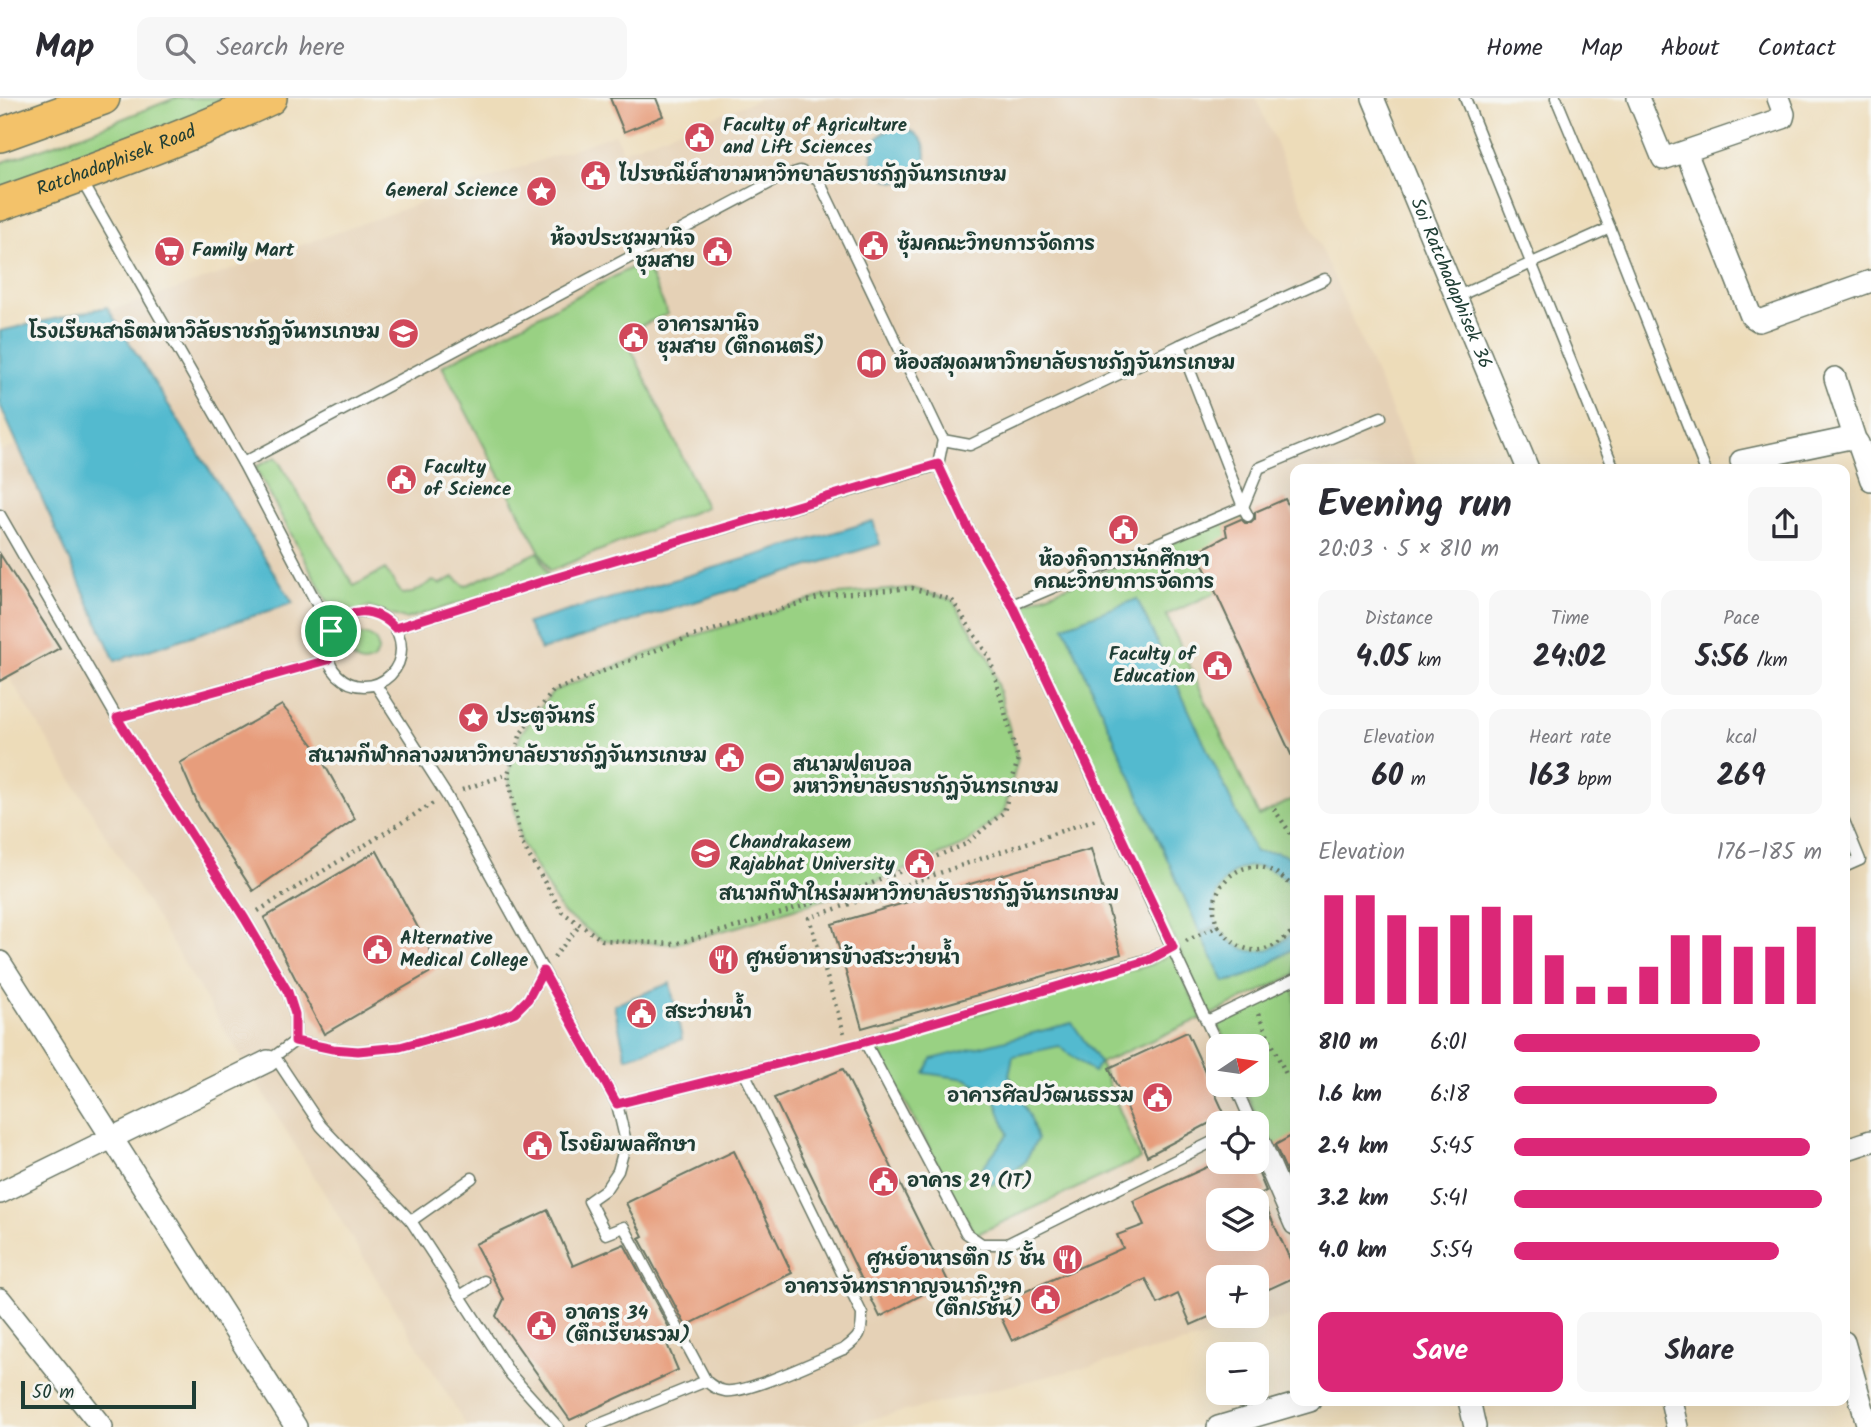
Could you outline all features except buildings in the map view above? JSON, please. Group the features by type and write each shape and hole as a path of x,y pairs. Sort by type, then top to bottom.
{"main road":[{"path":"0,135 103,98"},
{"name":"Ratchadaphisek Road","path":"0,204 79,177 230,117 270,98"}],"street":[{"name":"Soi Ratchadaphisek 36","path":"1373,98 1526,464"},
{"path":"1638,98 1662,159 1783,118 1778,98"},
{"path":"1686,152 1754,320 1759,321 1871,281"},
{"path":"1835,378 1871,480"},
{"path":"1741,461 1855,439"},
{"path":"0,962 296,1427"},
{"path":"0,1193 272,1059"},
{"path":"1850,1148 1871,1141"},
{"path":"1269,1165 1290,1213"},
{"path":"0,1299 102,1427"},
{"path":"1850,1350 1861,1366 1868,1427"},
{"path":"1218,1427 1275,1419 1299,1406"},
{"path":"1470,1406 1475,1427"},
{"path":"1672,1406 1677,1427"}],"lane":[{"path":"1465,98 1612,464"},
{"path":"1556,98 1703,464"},
{"path":"243,463 781,177 800,171 817,179 943,440 938,464 969,530 1012,605 1213,1034"},
{"path":"79,177 243,463 331,631"},
{"path":"1456,297 1610,228"},
{"path":"943,440 970,445 1325,279"},
{"path":"1180,345 1246,511"},
{"path":"1246,511 1259,468 1381,417"},
{"path":"395,628 938,464"},
{"path":"1012,605 1246,511"},
{"path":"0,515 117,718 245,919 288,992 295,1014 295,1041"},
{"path":"362,611 375,613 386,618 401,638 400,662 386,680 376,685 353,685 342,680 328,660 331,631 339,621 350,614 362,611"},
{"path":"117,718 328,660"},
{"path":"376,685 447,796 617,1104 626,1142 618,1171 606,1189 589,1200 606,1234 624,1227 706,1381 715,1388 727,1391 745,1389 844,1349 862,1332 862,1314 744,1072"},
{"path":"1850,836 1860,860 1850,864"},
{"path":"617,1104 865,1042 1149,960 1173,947"},
{"path":"543,971 528,999 515,1012 480,1024 400,1047 358,1051 295,1041 272,1059 321,1126 411,1221 511,1375 558,1427"},
{"path":"1207,1021 1290,981"},
{"path":"865,1042 966,1233 982,1244 1007,1244 1206,1145"},
{"path":"411,1221 472,1178"},
{"path":"460,1296 484,1281"},
{"path":"593,1427 706,1381"}],"path":[{"path":"912,587 951,600 990,659 1018,759 1004,812 965,844 863,887 674,944 602,940 580,925 562,912 521,842 508,774 521,733 553,691 687,638 827,595 912,587"},
{"path":"245,919 447,796 508,774"},
{"path":"1274,809 1290,833"},
{"path":"848,1046 809,918 1110,814"},
{"path":"1290,883 1262,867 1245,867 1231,874 1216,894 1214,908 1218,926 1234,944 1244,949 1259,950 1274,946 1290,932"},
{"path":"543,971 580,925"},
{"path":"1173,947 1218,926"},
{"path":"1251,1000 1286,1074 1290,1073"}],"shaded area":[{"name":"Chandrakasem Rajabhat University","path":"762,98 1256,98 1415,464 1290,464 1290,1317 1269,1322 1269,1265 1206,1265 1206,1328 1246,1328 840,1427 467,1427 0,662 0,452 25,440 0,344 160,295 615,134 623,151"}],"green space":[{"path":"175,98 232,98 120,147 0,190 0,163"},
{"path":"644,261 668,314 635,328 626,338 706,507 550,571 442,366"},
{"path":"276,457 354,586 385,569 402,594 412,593 433,581 440,584 454,577 465,586 538,552 549,577 405,619 367,607 338,621 255,467"},
{"path":"1241,514 1266,570 1166,615 1259,816 1290,800 1290,977 1210,1015 1017,607"},
{"path":"912,588 952,600 990,659 1018,759 1004,812 966,844 863,887 674,944 602,940 562,912 521,842 508,774 521,733 553,691 687,638 827,595"},
{"path":"364,635 374,639 378,649 374,659 364,663 354,659 350,649 354,639"},
{"path":"1171,953 1202,1018 1100,1063 1140,1159 975,1235 874,1043 1152,964"},
{"path":"1290,990 1290,1195 1269,1146 1269,1111 1254,1111 1248,1097 1269,1097 1269,1034 1222,1034 1218,1025"}],"water":[{"path":"899,128 918,136 926,155 918,174 899,182 880,174 872,155 880,136"},
{"path":"107,307 293,603 115,661 0,405 0,331"},
{"path":"873,521 880,544 541,650 527,623"},
{"path":"1137,599 1255,852 1276,852 1290,857 1290,883 1265,868 1242,868 1224,881 1218,891 1214,914 1217,925 1200,933 1064,626"},
{"path":"1218,927 1236,945 1256,951 1276,946 1290,934 1290,951 1254,973 1224,982 1201,935"},
{"path":"670,983 682,1039 626,1058 614,1005"},
{"path":"1072,1023 1100,1063 1093,1072 1059,1046 1013,1056 1009,1075 1030,1116 1037,1140 1024,1163 993,1184 975,1177 1008,1134 993,1094 966,1079 924,1073 932,1059"}],"place":[{"name":"Faculty of Agriculture and Lift Sciences","path":"700,137"},
{"name":"ไปรษณีย์สาขามหาวิทยาลัยราชภัฏจันทรเกษม","path":"596,176"},
{"name":"General Science","path":"541,191"},
{"name":"ซุ้มคณะวิทยการจัดการ","path":"874,245"},
{"name":"Family Mart","path":"169,251"},
{"name":"ห้องประชุมมานิจ ชุมสาย","path":"718,251"},
{"name":"โรงเรียนสาธิตมหาวิลัยราชภัฎจันทรเกษม","path":"403,333"},
{"name":"อาคารมานิจ ชุมสาย (ตึกดนตรี)","path":"634,337"},
{"name":"ห้องสมุดมหาวิทยาลัยราชภัฏจันทรเกษม","path":"871,364"},
{"name":"Faculty of Science","path":"401,479"},
{"name":"ห้องกิจการนักศึกษา คณะวิทยาการจัดการ","path":"1124,530"},
{"name":"Faculty of Education","path":"1218,666"},
{"name":"ประตูจันทร์","path":"473,718"},
{"name":"สนามกีฬากลางมหาวิทยาลัยราชภัฏจันทรเกษม","path":"730,757"},
{"name":"สนามฟุตบอล มหาวิทยาลัยราชภัฏจันทรเกษม","path":"770,777"},
{"name":"Chandrakasem Rajabhat University","path":"706,854"},
{"name":"สนามกีฬาในร่มมหาวิทยาลัยราชภัฏจันทรเกษม","path":"919,864"},
{"name":"Alternative Medical College","path":"377,950"},
{"name":"ศูนย์อาหารข้างสระว่ายน้ำ","path":"723,959"},
{"name":"สระว่ายน้ำ","path":"642,1013"},
{"name":"อาคารศิลปวัฒนธรรม","path":"1157,1097"},
{"name":"โรงยิมพลศึกษา","path":"537,1146"},
{"name":"อาคาร 29 (IT)","path":"884,1182"},
{"name":"ศูนย์อาหารตึก 15 ชั้น","path":"1068,1260"},
{"name":"อาคารจันทรากาญจนาภิเษก (ตึก15ชั้น)","path":"1045,1299"},
{"name":"อาคาร 34 (ตึกเรียนรวม)","path":"542,1325"}],"route":[{"path":"938,464 969,530 1012,605 1173,947 1149,960 865,1042 617,1104 543,971 528,999 515,1012 493,1021 400,1047 358,1051 295,1041 295,1014 288,992 245,919 117,718 328,660 331,631 339,621 362,611 386,618 395,628 938,464"}]}
